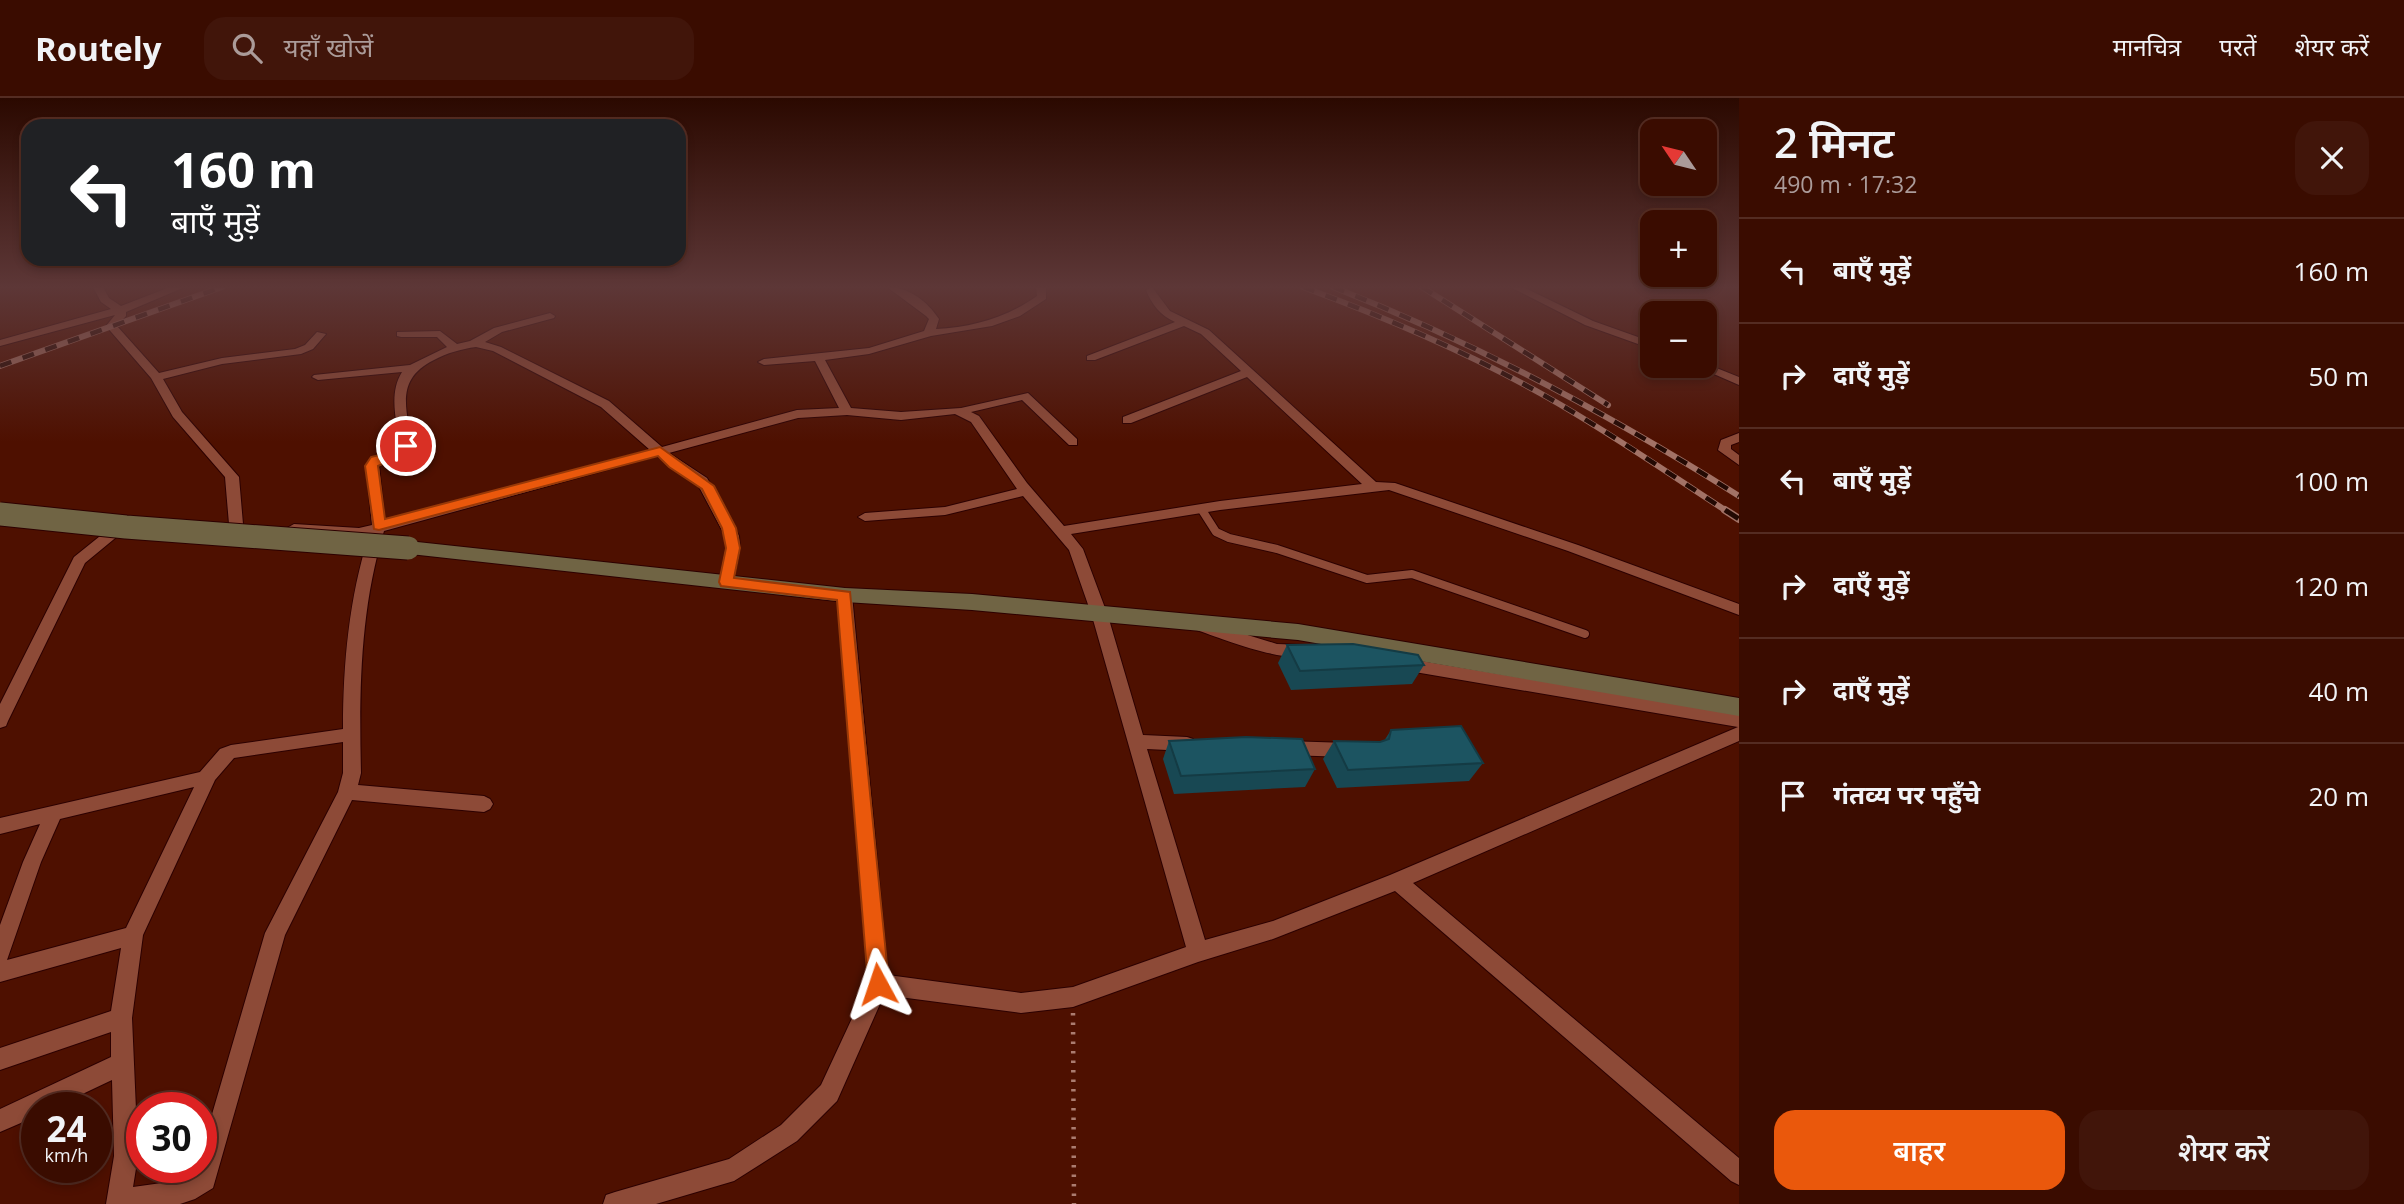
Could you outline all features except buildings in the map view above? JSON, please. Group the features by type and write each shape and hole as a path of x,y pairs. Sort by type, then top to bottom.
{"street":[{"path":"122,339 156,377 177,414 232,477 236,524"},
{"path":"156,377 222,361 297,352 309,347 317,339"},
{"path":"443,339 454,348"},
{"path":"318,377 413,368 454,348 473,344 483,339"},
{"path":"764,362 858,352 914,339"},
{"path":"1091,358 1142,339"},
{"path":"1212,339 1371,485"},
{"path":"473,344 497,349 604,404 674,464 707,486 729,528 733,548 726,582"},
{"path":"818,357 847,411"},
{"path":"208,776 133,934 121,1018 126,1156 118,1203 187,1191 205,1180 275,933 347,792 354,765 351,692 357,617 366,566 379,526 372,466 376,460 399,453 406,446 400,393 404,379 413,368"},
{"path":"1717,372 1739,381"},
{"path":"1128,420 1247,373"},
{"path":"93,514 359,533 772,418 847,411 901,416 962,411 1024,396 1073,442"},
{"path":"962,411 975,419 1026,491 1076,550 1100,615 1198,952"},
{"path":"1739,438 1725,443 1724,450 1739,461"},
{"path":"1060,531 1201,508 1371,485 1405,490 1573,548 1739,610"},
{"path":"865,517 956,509 1026,491"},
{"path":"0,514 120,527 408,548 845,596 972,602 1238,626 1354,640 1739,707"},
{"path":"0,721 79,560 120,527"},
{"path":"615,1204 734,1169 789,1133 829,1093 878,984 845,596"},
{"path":"1196,623 1277,650 1343,654 1739,721"},
{"path":"0,826 208,776 215,772 222,757 231,752 353,734"},
{"path":"878,984 1021,1003 1073,997 1198,952 1273,930 1739,734"},
{"path":"1137,742 1205,745"},
{"path":"1273,747 1369,751"},
{"path":"347,792 484,804"},
{"path":"0,954 32,862 54,813"},
{"path":"1397,880 1739,1173"},
{"path":"0,972 133,934"},
{"path":"0,1059 121,1018"},
{"path":"0,1121 124,1063"}],"lane":[{"path":"1201,508 1216,532 1229,538 1277,549 1367,579 1412,574 1585,634"}],"path":[{"path":"1073,997 1074,1204"}],"railway":[{"path":"0,366 77,339"},
{"path":"1430,339 1547,397 1728,512"},
{"path":"1452,339 1591,409 1739,496"},
{"path":"1503,339 1608,405"},
{"path":"1725,510 1739,519"}],"route":[{"path":"406,446 404,451 373,463 379,526 660,451 707,486 729,528 733,548 726,582 845,596 878,984"}]}
